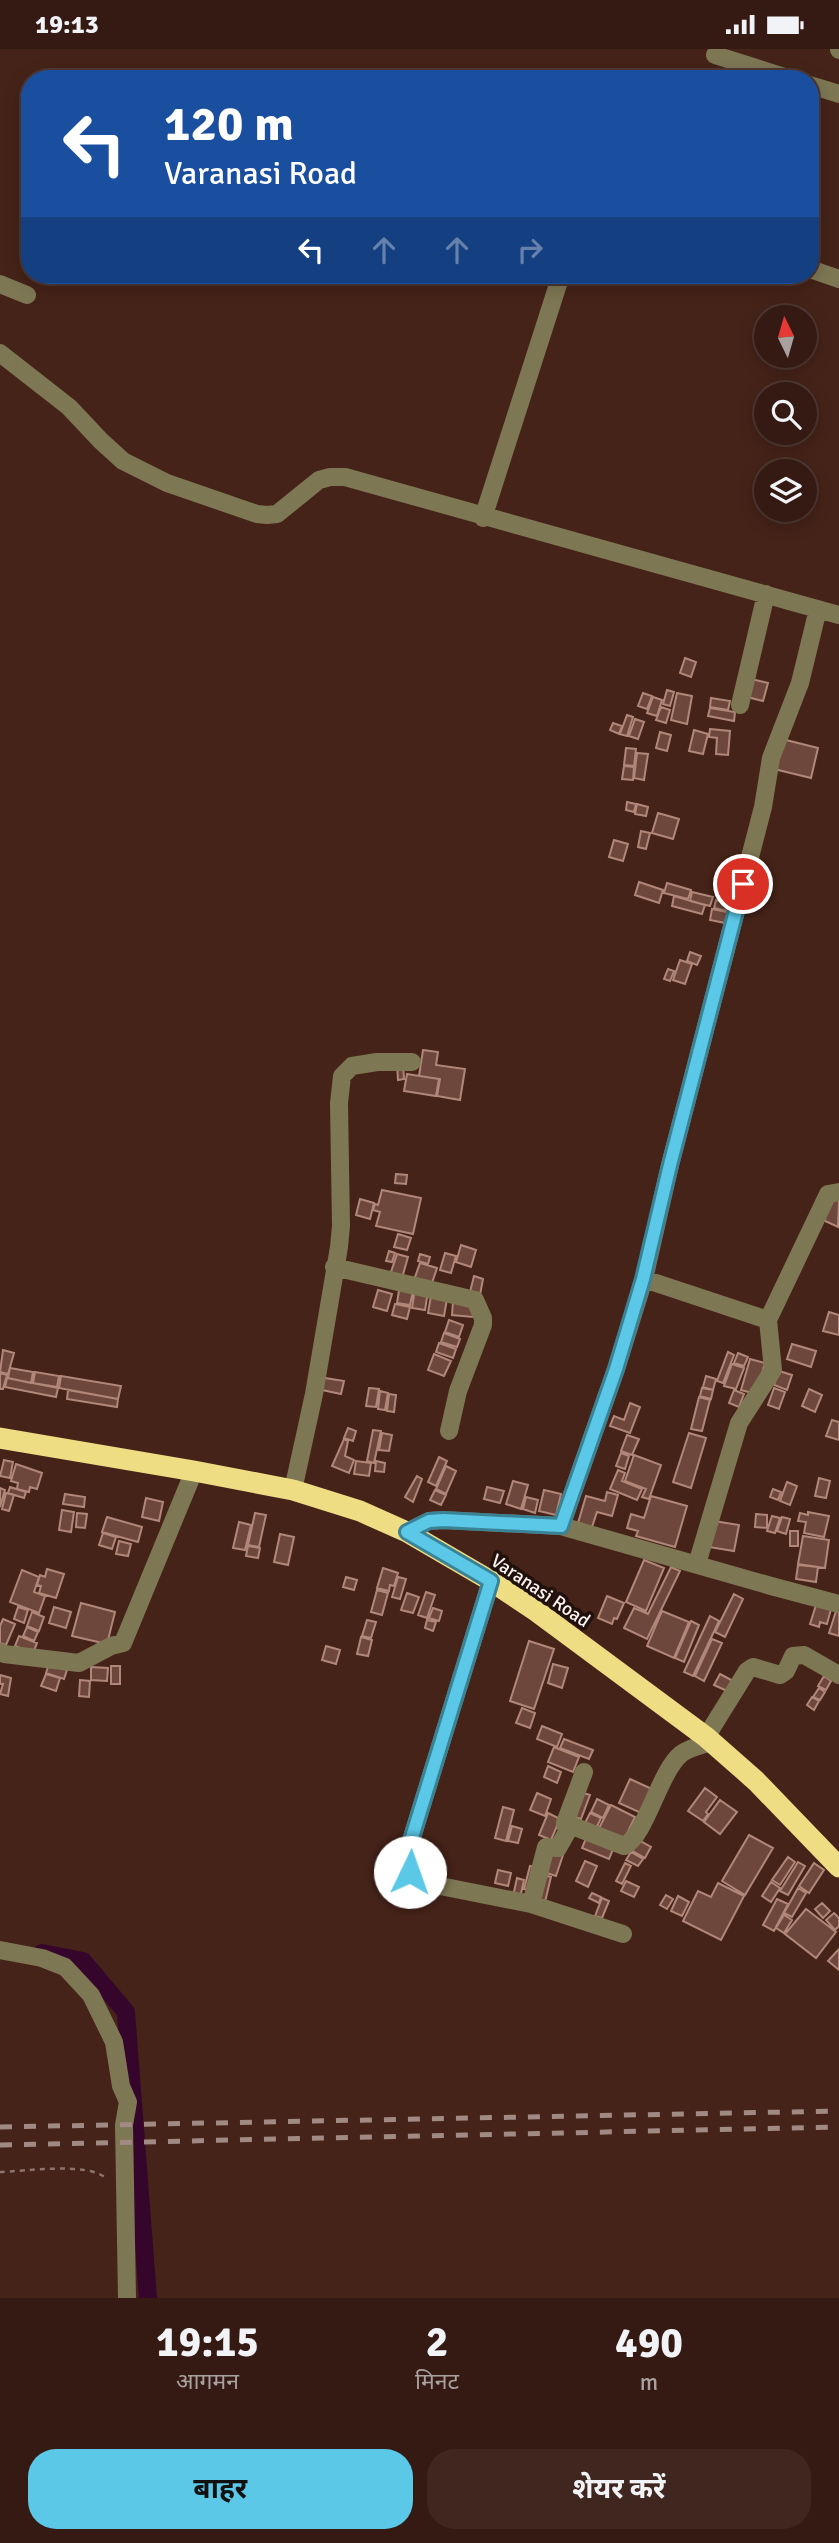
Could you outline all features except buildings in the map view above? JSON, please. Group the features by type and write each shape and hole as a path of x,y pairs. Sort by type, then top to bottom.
{"highway":[{"name":"Varanasi Road","path":"0,1438 293,1490 360,1511 407,1532 536,1611 709,1739 757,1781 839,1867"}],"street":[{"path":"715,55 762,70"},
{"path":"819,88 839,94"},
{"path":"819,272 839,279"},
{"path":"0,284 27,295"},
{"path":"483,518 558,284"},
{"path":"0,353 69,407 123,461 167,483 244,510 257,514 277,514 319,480 345,477 483,518 839,615"},
{"path":"740,705 766,594"},
{"path":"561,1526 616,1369 643,1279 763,807 771,758 800,684 818,609"},
{"path":"293,1490 313,1394 341,1226 339,1103 342,1076 352,1066 377,1062 412,1062"},
{"path":"697,1564 739,1423 774,1370 768,1320 828,1194 839,1192"},
{"path":"334,1267 475,1300 483,1318 483,1325 458,1391 449,1431"},
{"path":"643,1279 768,1320"},
{"path":"0,1652 79,1663 111,1646 123,1643 194,1471"},
{"path":"407,1532 429,1521 443,1520 561,1526 839,1604"},
{"path":"491,1581 409,1847 407,1859 410,1872 420,1882 531,1904 623,1934"},
{"path":"565,1823 624,1846 630,1843 659,1787 681,1754 709,1739 747,1671 753,1667 780,1675 786,1671 793,1656 804,1654 839,1675"},
{"path":"531,1904 546,1847 558,1848 567,1832 565,1823 584,1772"},
{"path":"0,1950 42,1958 65,1967 80,1981 101,2012 114,2042 121,2086 128,2102 124,2125 127,2298"}],"path":[{"path":"0,2172 93,2171 108,2180 126,2201"}],"waterway":[{"path":"42,1953 83,1961 126,2012 148,2298"}],"railway":[{"path":"0,2127 839,2111"},
{"path":"0,2145 839,2127"}],"route":[{"path":"410,1872 407,1859 409,1847 491,1581 407,1532 420,1524 443,1520 561,1526 616,1369 643,1279 743,884"}]}
